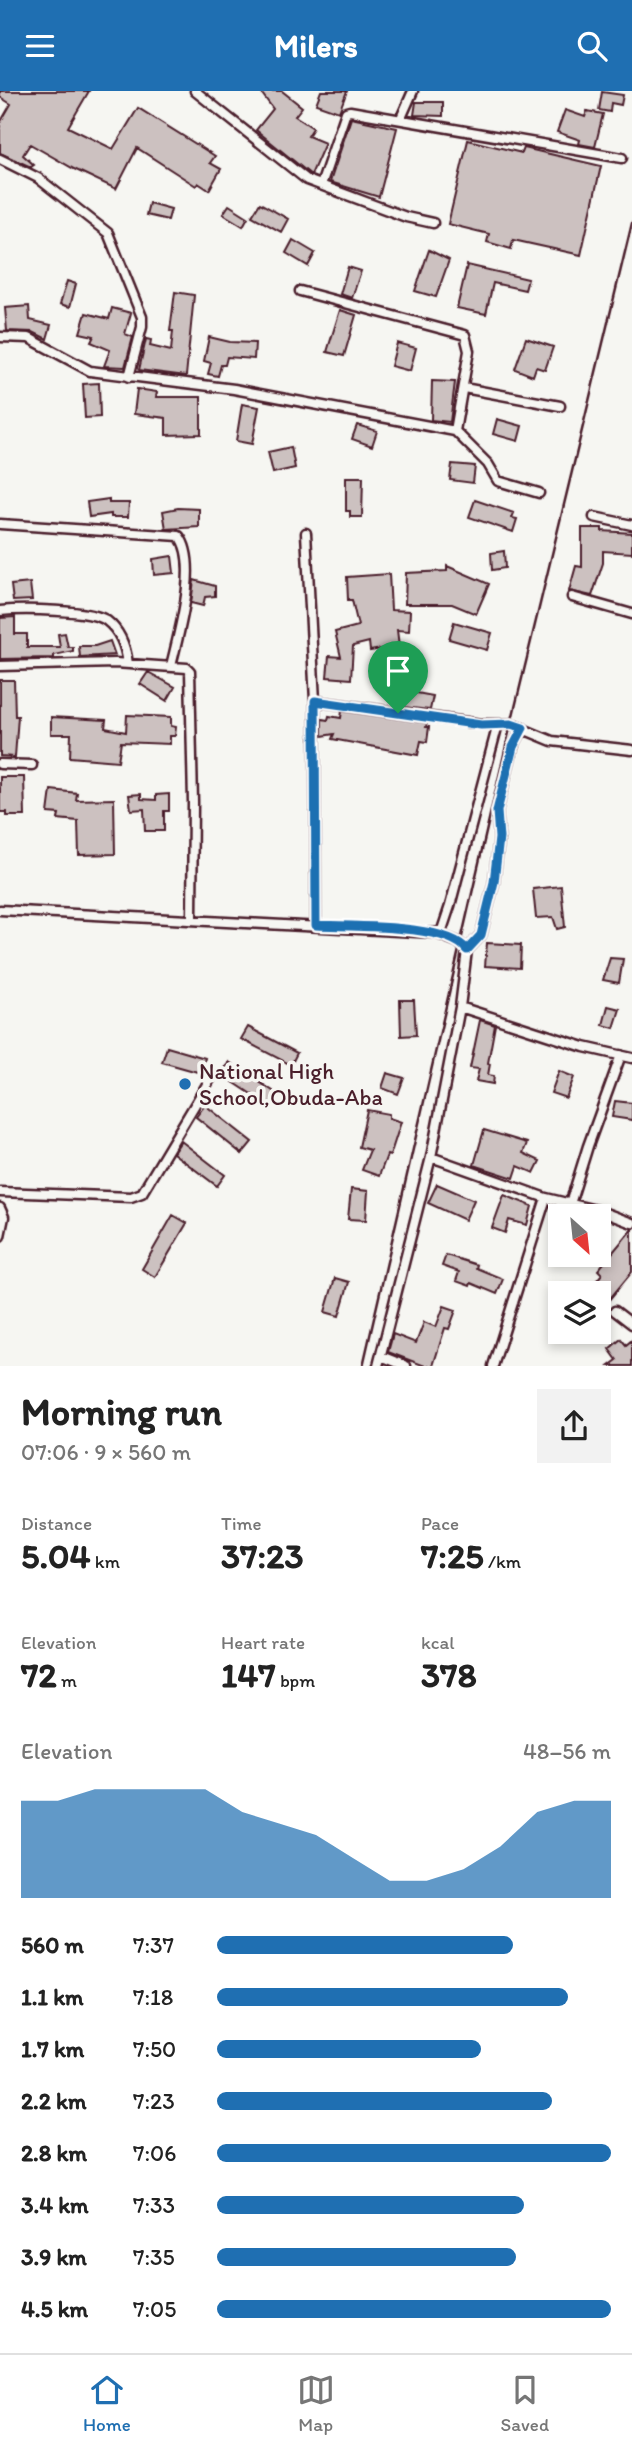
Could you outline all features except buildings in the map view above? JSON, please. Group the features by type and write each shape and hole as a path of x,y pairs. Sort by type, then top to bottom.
{"street":[{"path":"195,91 300,175 406,217 433,223"},
{"path":"401,118 413,91"},
{"path":"321,185 346,112 401,118 622,158"},
{"path":"0,159 38,179 108,233 142,317 142,327 128,377"},
{"path":"300,291 461,332 469,345 455,431"},
{"path":"0,337 29,338 90,371 234,389 455,431 488,464 498,481 540,493"},
{"path":"464,387 560,406"},
{"path":"594,517 632,524"},
{"path":"0,524 179,536 186,545 188,561 185,598 171,666"},
{"path":"306,533 315,701 316,925"},
{"path":"572,597 632,614"},
{"path":"0,611 47,610 100,616 117,633 126,649 128,664"},
{"path":"0,666 128,664 187,668 191,678 192,918"},
{"path":"315,701 481,725 498,724 523,728 552,741 632,750"},
{"path":"435,933 442,930 450,906 498,724"},
{"path":"377,1366 431,1157 460,1007 467,950 481,935 494,882 499,838 497,811 513,747 523,728"},
{"path":"0,764 32,765"},
{"path":"0,910 192,918 435,933 457,942 467,950"},
{"path":"460,1007 584,1047 632,1058"},
{"path":"431,1157 570,1204 621,1055"},
{"path":"0,1192 131,1197 142,1193 212,1076"},
{"path":"492,1366 546,1198"},
{"path":"0,1208 4,1217 0,1236"},
{"path":"611,1214 632,1223"},
{"path":"615,1311 632,1324"},
{"path":"380,1356 406,1366"}],"railway":[{"path":"363,1366 511,724 632,223"}],"place":[{"name":"National High School,Obuda-Aba","path":"185,1084"}],"route":[{"path":"315,701 398,713 481,725 511,724 523,728 513,747 497,811 499,838 494,882 481,935 467,950 457,942 435,933 316,925 315,701"}]}
